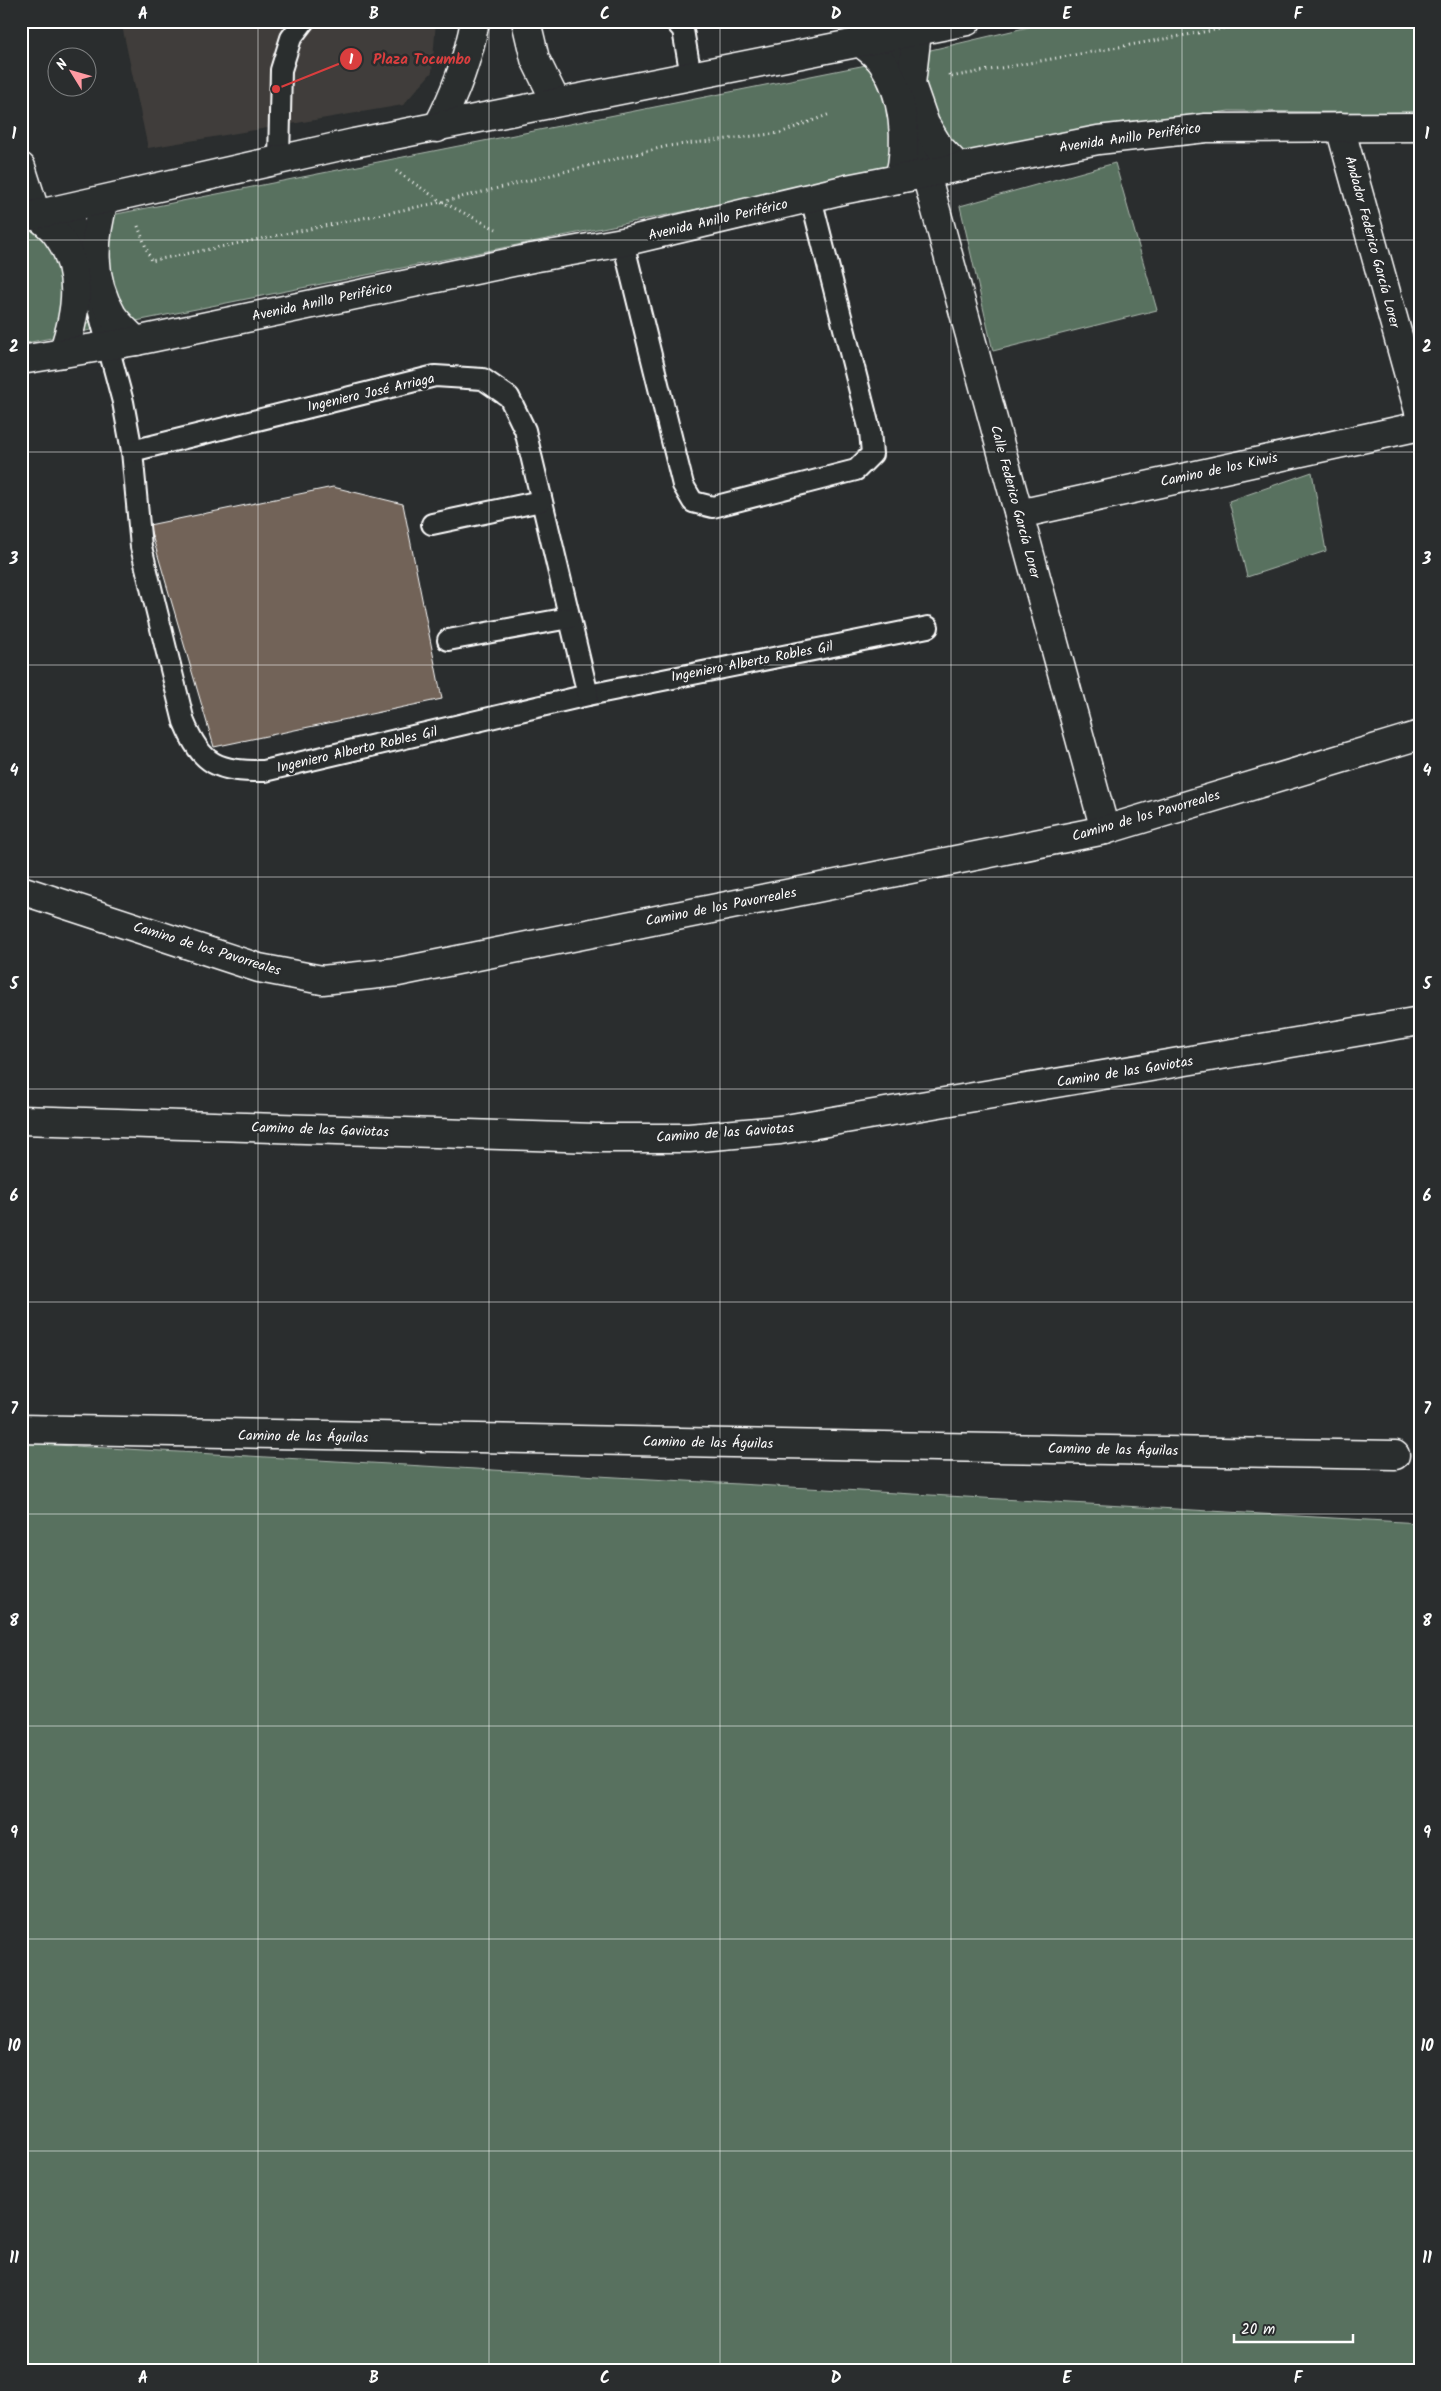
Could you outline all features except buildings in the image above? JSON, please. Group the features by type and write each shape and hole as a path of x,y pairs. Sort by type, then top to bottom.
{"street":[{"path":"437,128 454,96 470,47 475,21"},
{"path":"526,21 535,59 556,102"},
{"path":"29,216 354,143 862,43 910,29 967,21"},
{"path":"910,29 911,84 925,124 939,147 958,167"},
{"name":"Calle Federico García Lorer","path":"910,29 926,174 1105,830"},
{"path":"862,43 882,62 894,86 905,132 905,158 899,179"},
{"name":"Andador Federico García Lorer","path":"1340,127 1420,415"},
{"name":"Avenida Anillo Periférico","path":"21,360 136,341 532,258 623,242 899,179 1098,140 1206,128 1420,127"},
{"path":"21,167 29,216"},
{"path":"115,197 97,224 94,250 102,294 113,316 136,341"},
{"path":"29,216 56,232 69,255 77,298 72,326 63,353"},
{"name":"Camino de los Kiwis","path":"1019,514 1420,426"},
{"name":"Camino de los Pavorreales","path":"21,890 259,968 322,980 398,972 1105,830 1420,735"},
{"name":"Camino de las Gaviotas","path":"21,1120 586,1138 689,1138 780,1130 1420,1022"},
{"name":"Camino de las Águilas","path":"21,1429 431,1440 826,1444 1395,1455"}],"lane":[{"path":"279,160 281,70 291,38 304,21"},
{"path":"675,21 683,30 691,76"},
{"path":"623,242 684,485 693,502 713,507 856,470 872,454 870,431 812,198"},
{"name":"Ingeniero Alberto Robles Gil","path":"71,208 123,402 132,451 141,547 184,722 193,746 211,762 234,771 264,771 588,696 928,627"},
{"name":"Ingeniero José Arriaga","path":"132,451 435,376 483,379 509,397 525,430 588,696"},
{"path":"432,524 541,501"},
{"path":"448,640 569,618"}],"path":[{"path":"910,29 950,77 1265,21"},
{"path":"1381,21 1420,23"},
{"path":"115,197 151,262 442,202 668,146 780,133 830,114"},
{"path":"354,143 442,202 510,236 532,258"}],"shaded area":[{"path":"121,21 436,21 432,72 403,105 148,148"}],"green space":[{"path":"1054,21 1420,21 1420,113 1229,111 1103,128 21,344 21,233 871,64"},
{"path":"1115,163 1157,310 993,351 960,206"},
{"path":"1312,472 1326,551 1247,577 1229,501"},
{"path":"21,1443 1420,1523 1420,2370 21,2370"}],"place":[{"name":"Plaza Tocumbo","path":"276,89"}]}
